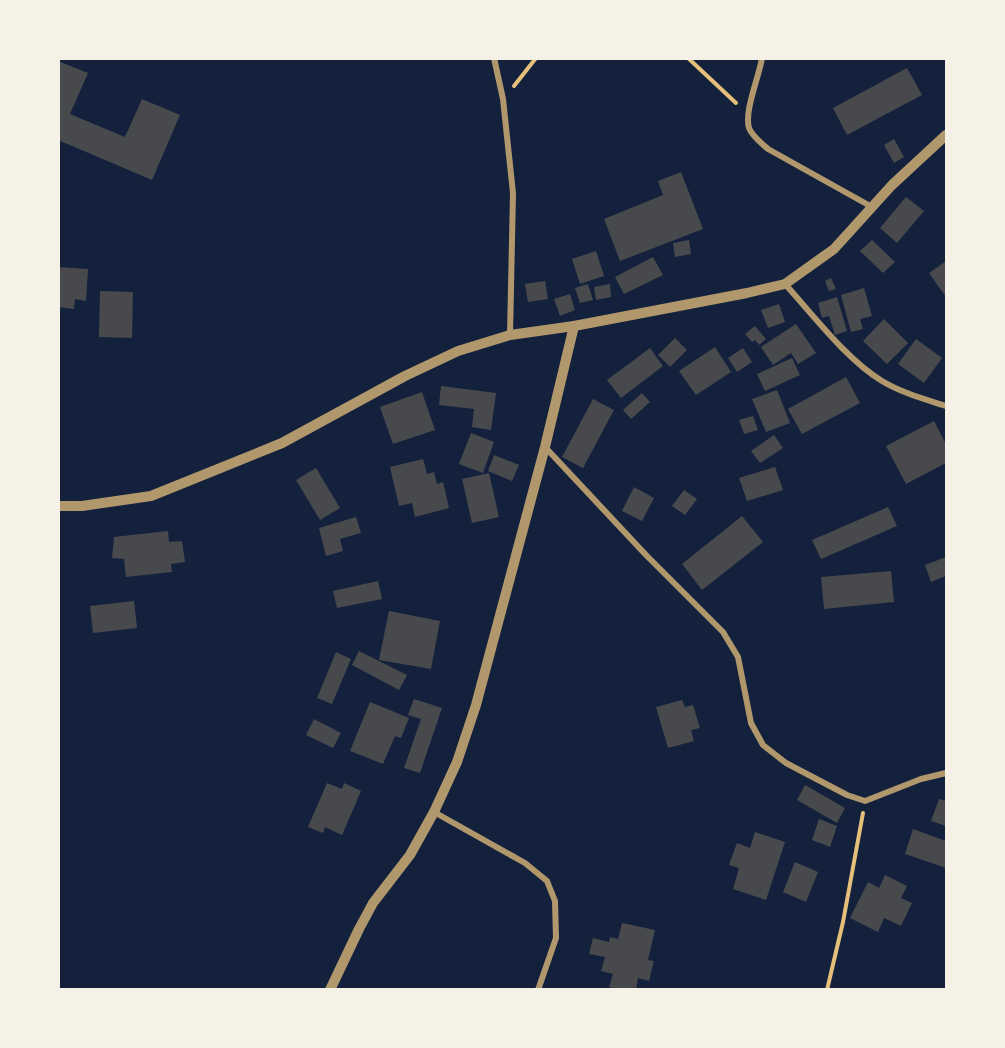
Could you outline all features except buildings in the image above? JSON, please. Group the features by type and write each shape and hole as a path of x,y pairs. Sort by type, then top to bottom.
{"street":[{"path":"494,58 504,99 513,194 510,335"},
{"path":"762,58 748,114 749,129 756,139 768,149 872,207"},
{"path":"58,506 82,506 151,496 282,443 405,376 458,351 510,335 574,326 785,284 834,249 892,185 946,135"},
{"path":"785,284 859,365 882,381 907,394 946,406"},
{"path":"330,990 368,912 410,855 434,812 457,762 476,705 545,447 574,326"},
{"path":"545,447 646,555 723,632 738,657 751,723 763,745 786,763 847,795 866,801 921,779 946,774"},
{"path":"434,812 525,863 547,880 555,901 556,938 538,990"}],"path":[{"path":"504,99 536,58"},
{"path":"688,58 748,114"},
{"path":"826,990 843,922 866,801"}]}
